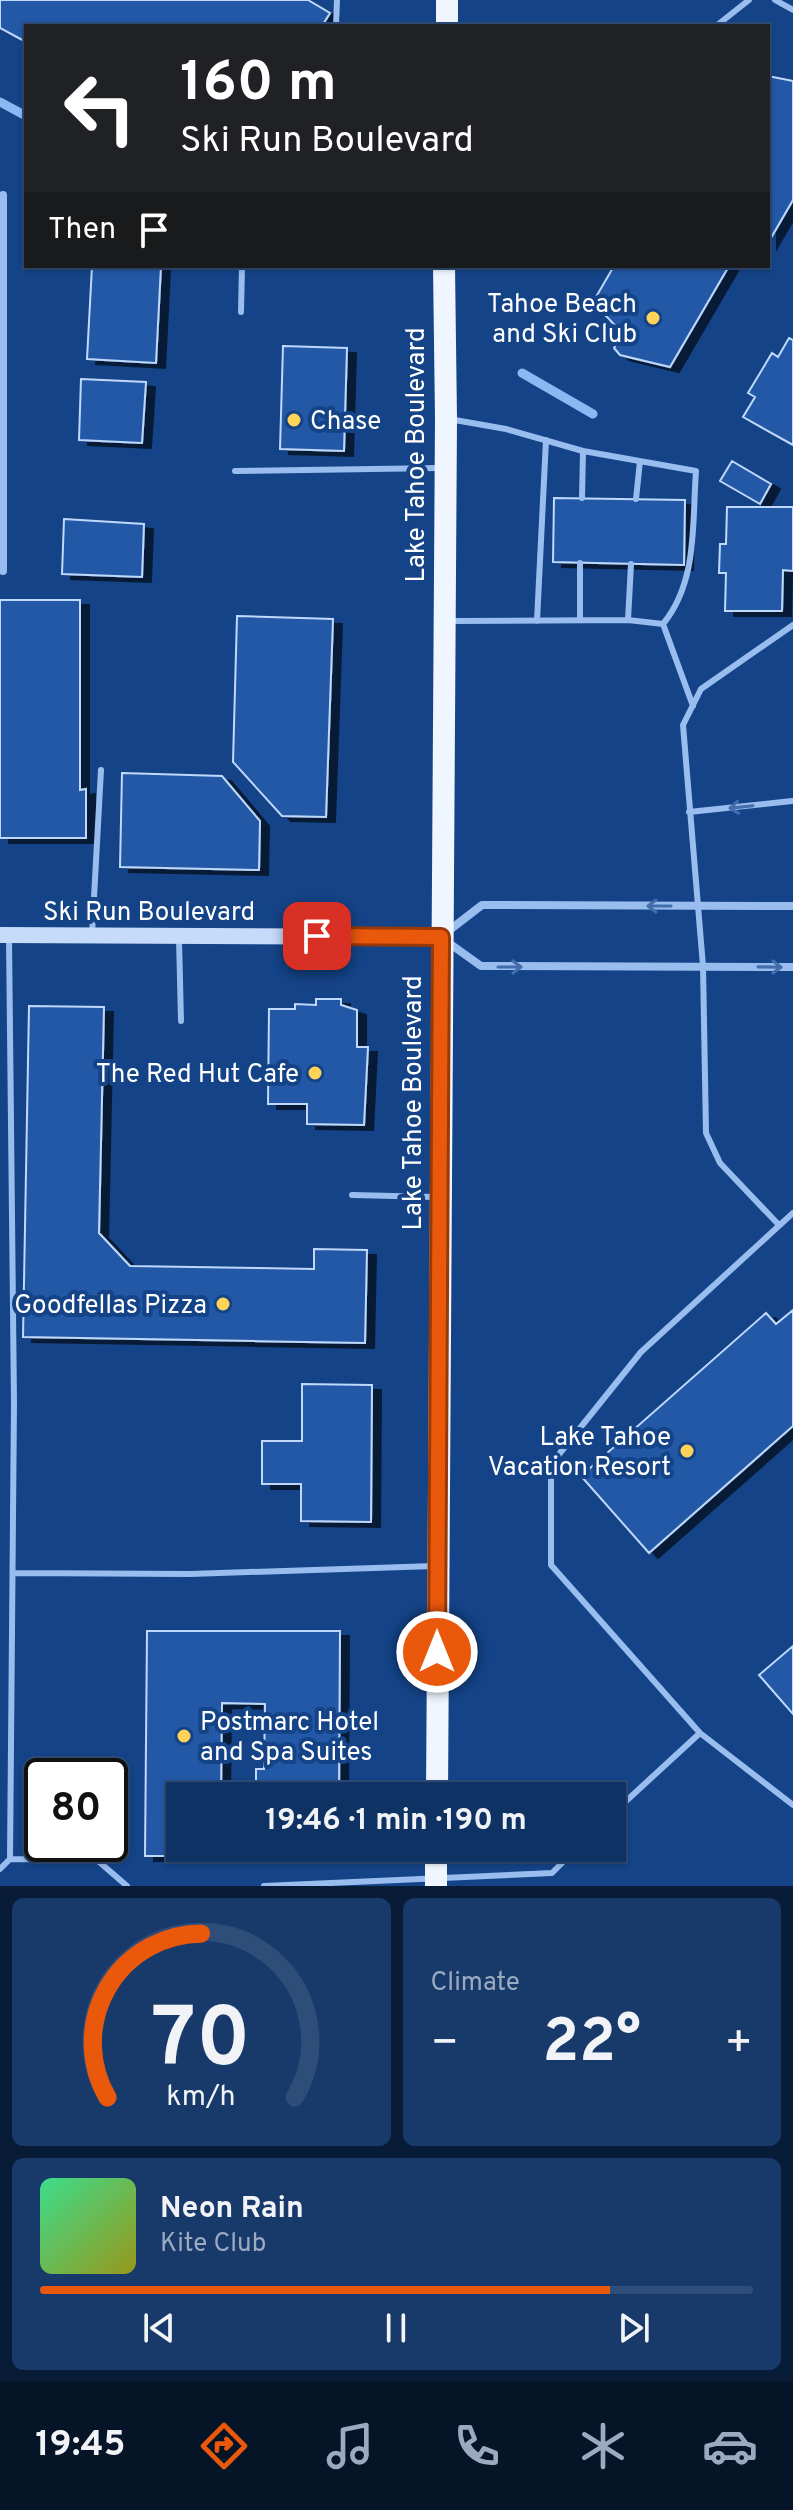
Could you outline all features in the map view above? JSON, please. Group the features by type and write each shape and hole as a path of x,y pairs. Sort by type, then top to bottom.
{"highway":[{"path":"447,0 447,24"},
{"name":"Lake Tahoe Boulevard","path":"437,1782 443,468 446,419 444,268"},
{"path":"436,1862 436,1883"}],"main road":[{"name":"Ski Run Boulevard","path":"4,935 441,937"}],"street":[{"path":"3,195 3,571"},
{"path":"793,906 482,905 441,937 481,966 793,967"}],"lane":[{"path":"336,24 337,0"},
{"path":"719,24 749,0"},
{"path":"775,0 793,10"},
{"path":"241,312 242,268"},
{"path":"446,419 583,451 696,471 688,579 677,606 663,624"},
{"path":"537,621 546,440"},
{"path":"582,498 583,451"},
{"path":"636,499 640,461"},
{"path":"235,471 443,468"},
{"path":"580,563 580,620"},
{"path":"628,620 631,564"},
{"path":"443,621 628,620 663,624"},
{"path":"663,624 693,706"},
{"path":"778,1224 710,1149 706,1133 703,966 695,906 683,725 701,689 793,625"},
{"path":"92,935 101,770"},
{"path":"689,812 792,801"},
{"path":"0,1869 10,1859 13,1573 4,935"},
{"path":"179,936 181,1021"},
{"path":"352,1195 440,1197"},
{"path":"793,1213 641,1352 551,1468 551,1565 700,1733 793,1805"},
{"path":"13,1573 190,1574 438,1566"},
{"path":"626,1801 700,1733"},
{"path":"10,1859 97,1860 127,1886"},
{"path":"264,1886 436,1883 552,1873 563,1862"}],"building":[{"path":"0,0 308,0 330,13 323,24 24,24 24,41 0,28"},
{"path":"770,76 793,81 793,200 770,240"},
{"path":"92,268 161,268 156,363 87,359"},
{"name":"Tahoe Beach and Ski Club","path":"613,268 728,268 670,367 620,355 614,348 622,333 593,302"},
{"path":"789,338 793,340 793,445 743,417 755,397 748,393 772,353 778,357"},
{"path":"283,346 347,348 344,451 280,449"},
{"path":"81,379 146,382 142,443 79,440"},
{"path":"732,461 771,484 760,504 720,481"},
{"path":"554,498 685,500 684,565 553,562"},
{"path":"727,507 793,507 793,571 783,570 782,611 725,611 726,573 719,573 720,544 726,544"},
{"path":"64,519 144,524 142,577 62,574"},
{"path":"0,600 80,600 80,790 86,789 86,838 0,838"},
{"path":"237,616 333,619 326,817 282,816 233,762"},
{"path":"122,773 222,776 260,821 259,870 120,867"},
{"path":"316,999 341,999 341,1005 357,1010 357,1047 368,1047 364,1125 307,1124 307,1104 268,1104 269,1009 295,1009 295,1004 316,1005"},
{"path":"29,1006 104,1007 99,1233 130,1266 314,1269 314,1249 367,1250 365,1343 23,1337"},
{"name":"Lake Tahoe Vacation Resort","path":"793,1310 793,1426 649,1553 581,1476 766,1313 776,1324"},
{"path":"302,1384 372,1385 371,1522 301,1521 301,1484 262,1484 262,1441 302,1441"},
{"name":"Postmarc Hotel and Spa Suites","path":"147,1631 340,1631 339,1782 256,1782 256,1769 264,1769 265,1704 222,1703 221,1782 166,1782 166,1856 145,1856"},
{"path":"793,1646 793,1714 759,1675"}],"waterway":[{"path":"0,102 24,115"},
{"path":"522,373 593,414"}],"place":[{"name":"Tahoe Beach and Ski Club","path":"653,318"},
{"name":"Chase","path":"294,420"},
{"name":"The Red Hut Cafe","path":"315,1073"},
{"name":"Goodfellas Pizza","path":"223,1304"},
{"name":"Lake Tahoe Vacation Resort","path":"687,1451"},
{"name":"Postmarc Hotel and Spa Suites","path":"184,1736"}],"route":[{"path":"317,936 441,937 437,1652"}]}
